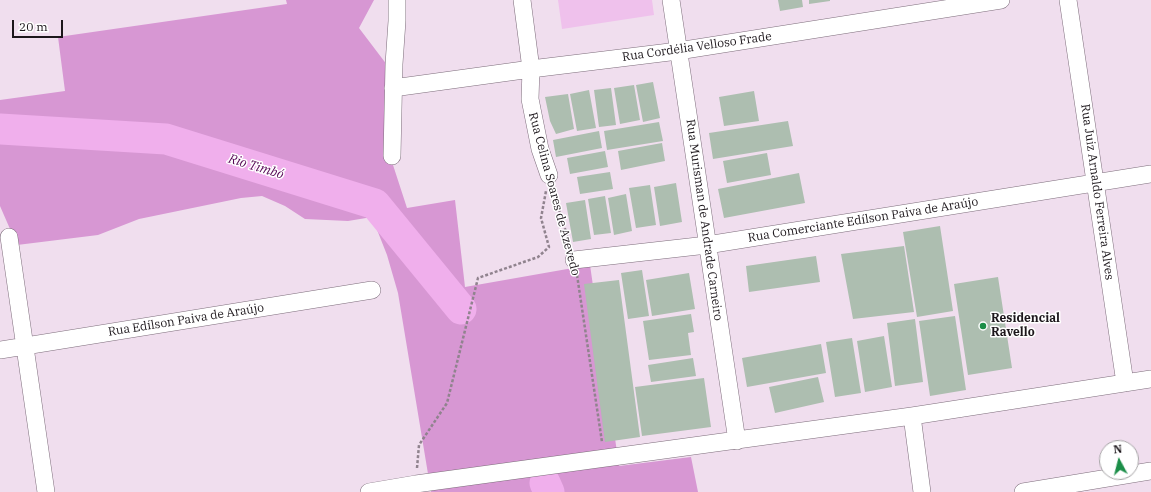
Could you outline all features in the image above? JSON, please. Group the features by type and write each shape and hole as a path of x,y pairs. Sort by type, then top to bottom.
{"street":[{"path":"392,156 397,0"},
{"name":"Rua Celina Soares de Azevedo","path":"522,0 531,69 530,99 540,148 548,175"},
{"name":"Rua Murisman de Andrade Carneiro","path":"671,0 736,441"},
{"name":"Rua Cordélia Velloso Frade","path":"393,88 678,50 1001,0"},
{"name":"Rua Juiz Arnaldo Ferreira Alves","path":"1068,0 1125,383"},
{"name":"Rua Comerciante Edílson Paiva de Araújo","path":"574,260 707,245 1151,174"},
{"path":"9,237 46,492"},
{"name":"Rua Edílson Paiva de Araújo","path":"0,350 372,290"},
{"path":"369,492 416,484 605,458 736,441 913,421 1151,379"},
{"path":"913,421 922,492"},
{"path":"1023,492 1151,471"}],"path":[{"name":"Rua Celina Soares de Azevedo","path":"548,175 574,260 605,458"},
{"path":"416,484 419,445 447,403 478,278 538,257 549,247 542,218 548,175"}],"shaded area":[{"path":"286,0 374,0 359,28 400,82 393,165 407,208 455,200 465,287 590,265 619,466 691,457 698,492 431,492 398,293 387,255 372,217 348,221 305,219 285,206 262,196 241,198 139,219 98,235 17,245 0,206 0,100 65,91 58,37 287,4"},
{"path":"558,0 652,0 654,15 562,29"}],"building":[{"path":"778,0 802,0 803,7 780,11"},
{"path":"809,0 830,0 830,1 809,4"},
{"path":"653,82 660,118 643,122 636,85"},
{"path":"634,85 640,120 620,124 614,88"},
{"path":"611,88 616,125 599,127 594,90"},
{"path":"589,90 596,128 577,131 570,94"},
{"path":"754,91 759,121 724,126 719,97"},
{"path":"568,94 574,129 556,134 550,121 545,97"},
{"path":"788,121 793,146 713,159 709,133"},
{"path":"659,122 663,141 607,150 604,131"},
{"path":"599,131 602,148 556,157 553,140"},
{"path":"662,143 665,161 621,170 618,151"},
{"path":"605,151 608,167 570,174 567,158"},
{"path":"767,153 771,175 727,183 723,161"},
{"path":"610,172 613,189 580,194 577,177"},
{"path":"799,173 805,203 724,218 718,189"},
{"path":"676,183 682,222 660,226 654,187"},
{"path":"650,185 656,225 636,228 629,188"},
{"path":"626,194 632,231 614,235 608,198"},
{"path":"605,196 611,233 594,235 588,199"},
{"path":"585,200 591,239 573,242 566,203"},
{"path":"940,226 953,311 917,317 903,232"},
{"path":"904,246 914,312 853,319 841,254"},
{"path":"816,256 820,282 749,292 746,266"},
{"path":"642,270 649,316 628,319 621,273"},
{"path":"689,273 695,309 652,316 646,280"},
{"name":"Residencial Ravello","path":"998,277 1012,368 968,375 954,284"},
{"path":"619,280 640,437 605,442 584,284"},
{"path":"691,314 694,332 688,333 691,355 649,360 643,321"},
{"path":"955,316 966,390 930,396 919,321"},
{"path":"915,319 923,382 895,386 887,323"},
{"path":"884,336 892,387 865,392 857,341"},
{"path":"852,338 861,393 835,397 826,342"},
{"path":"821,344 826,373 747,387 742,358"},
{"path":"693,358 696,376 651,382 648,365"},
{"path":"818,377 824,402 775,413 769,387"},
{"path":"704,378 711,427 642,436 635,387"}],"waterway":[{"name":"Rio Timbó","path":"0,129 166,139 375,204 461,309"},
{"name":"Rio Timbó","path":"545,483 549,492"}],"place":[{"name":"Residencial Ravello","path":"983,326"}]}
